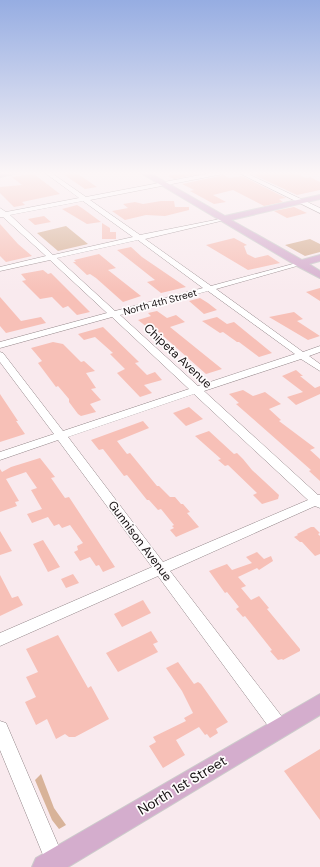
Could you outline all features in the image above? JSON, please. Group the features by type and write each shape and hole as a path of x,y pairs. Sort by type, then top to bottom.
{"main road":[{"path":"212,212 320,275"},
{"path":"223,219 251,212"},
{"name":"North 4th Street","path":"300,264 320,258"},
{"name":"North 1st Street","path":"50,864 320,704"}],"street":[{"path":"103,212 320,368"},
{"name":"Chipeta Avenue","path":"2,213 319,501"},
{"path":"0,269 223,219"},
{"name":"North 4th Street","path":"0,345 300,264"},
{"path":"0,456 320,349"},
{"name":"Gunnison Avenue","path":"0,355 280,728"},
{"path":"0,640 319,501"},
{"path":"0,729 50,864"}],"shaded area":[{"path":"66,226 88,244 58,251 37,233"},
{"path":"310,239 320,244 320,252 305,256 285,245"},
{"path":"41,774 54,808 66,825 59,829 52,820 35,780"}],"building":[{"path":"68,212 88,212 101,222 87,224"},
{"path":"114,212 179,212 165,216 146,215 125,220"},
{"path":"277,212 307,213 287,218"},
{"path":"44,216 51,222 35,225 28,219"},
{"path":"102,223 110,228 110,232 116,232 116,239 102,239"},
{"path":"0,224 18,244 32,256 6,262 0,256"},
{"path":"234,238 247,245 244,246 247,254 255,258 268,255 280,263 248,270 206,245"},
{"path":"131,247 142,257 186,287 161,293 147,282 155,280 117,250"},
{"path":"99,254 116,268 108,270 141,296 123,302 96,278 90,274 87,275 73,262 76,262 74,260"},
{"path":"43,270 48,274 51,273 90,312 77,315 68,306 63,308 52,297 40,299 22,281 26,280 21,274"},
{"path":"320,288 320,301 306,292"},
{"path":"0,297 21,321 41,317 46,323 6,333 0,326"},
{"path":"200,298 217,310 204,314 189,301"},
{"path":"157,311 167,318 176,315 185,322 170,327 222,369 206,374 153,327 147,327 138,320 151,316 148,313"},
{"path":"294,312 303,319 297,321 320,336 308,340 269,317"},
{"path":"217,317 227,324 234,322 272,353 259,357 239,342 223,332 220,333 202,321"},
{"path":"103,327 139,362 135,363 147,375 155,372 162,380 144,385 152,393 140,397 117,373 125,369 110,354 113,353 95,337 84,340 78,334"},
{"path":"53,342 63,344 81,362 84,361 95,371 86,373 96,388 91,389 101,400 90,404 96,412 81,416 78,414 69,402 69,399 58,386 56,387 38,363 42,361 31,348"},
{"path":"296,370 303,376 300,376 315,388 320,386 320,394 296,405 287,397 303,392 282,376"},
{"path":"243,390 253,396 265,392 281,404 269,409 281,420 279,421 315,448 310,450 320,459 320,481 309,471 311,470 236,404 239,403 229,394"},
{"path":"0,394 25,434 0,442"},
{"path":"189,407 203,419 186,426 173,413"},
{"path":"143,421 149,428 117,441 127,454 130,453 157,486 159,486 170,497 175,497 181,504 183,504 190,512 187,513 199,527 176,537 170,530 174,528 172,526 174,525 161,509 158,510 149,500 147,500 127,475 124,476 103,449 99,450 91,440"},
{"path":"209,431 234,454 237,453 252,470 279,495 278,499 262,504 253,495 257,493 228,465 225,466 218,460 221,459 195,436"},
{"path":"40,458 55,477 51,478 65,498 69,497 115,567 103,572 99,565 96,566 90,557 80,561 74,552 78,550 77,546 83,543 70,525 62,528 59,524 54,526 48,517 32,523 27,514 42,509 31,490 37,488 26,472 6,479 19,501 15,502 17,506 0,512 0,469 2,472 11,467"},
{"path":"311,527 314,527 320,533 318,534 320,536 320,554 315,556 302,542 294,537"},
{"path":"0,531 12,551 0,555"},
{"path":"43,540 60,567 48,572 33,544"},
{"path":"257,552 264,559 271,556 273,561 259,570 257,568 238,577 246,586 241,588 251,600 259,596 269,608 267,609 300,649 300,651 283,660 278,660 270,651 272,650 245,616 243,617 236,609 239,607 227,592 225,593 209,571 227,564 232,570 252,563 246,557"},
{"path":"73,574 79,583 66,588 61,579"},
{"path":"0,575 12,598 18,596 23,605 0,616"},
{"path":"143,600 151,613 122,627 114,614"},
{"path":"151,631 158,642 153,644 158,652 118,672 106,653"},
{"path":"58,635 88,688 91,686 109,719 75,737 69,737 65,734 56,739 47,719 36,725 25,702 36,697 26,677 38,672 26,649"},
{"path":"178,662 194,684 198,682 201,684 228,722 216,729 218,733 210,738 207,734 205,735 199,727 176,740 185,755 163,768 149,746 156,742 153,737 186,721 184,718 193,713 182,691 166,668"},
{"path":"320,749 320,820 284,771"}]}
